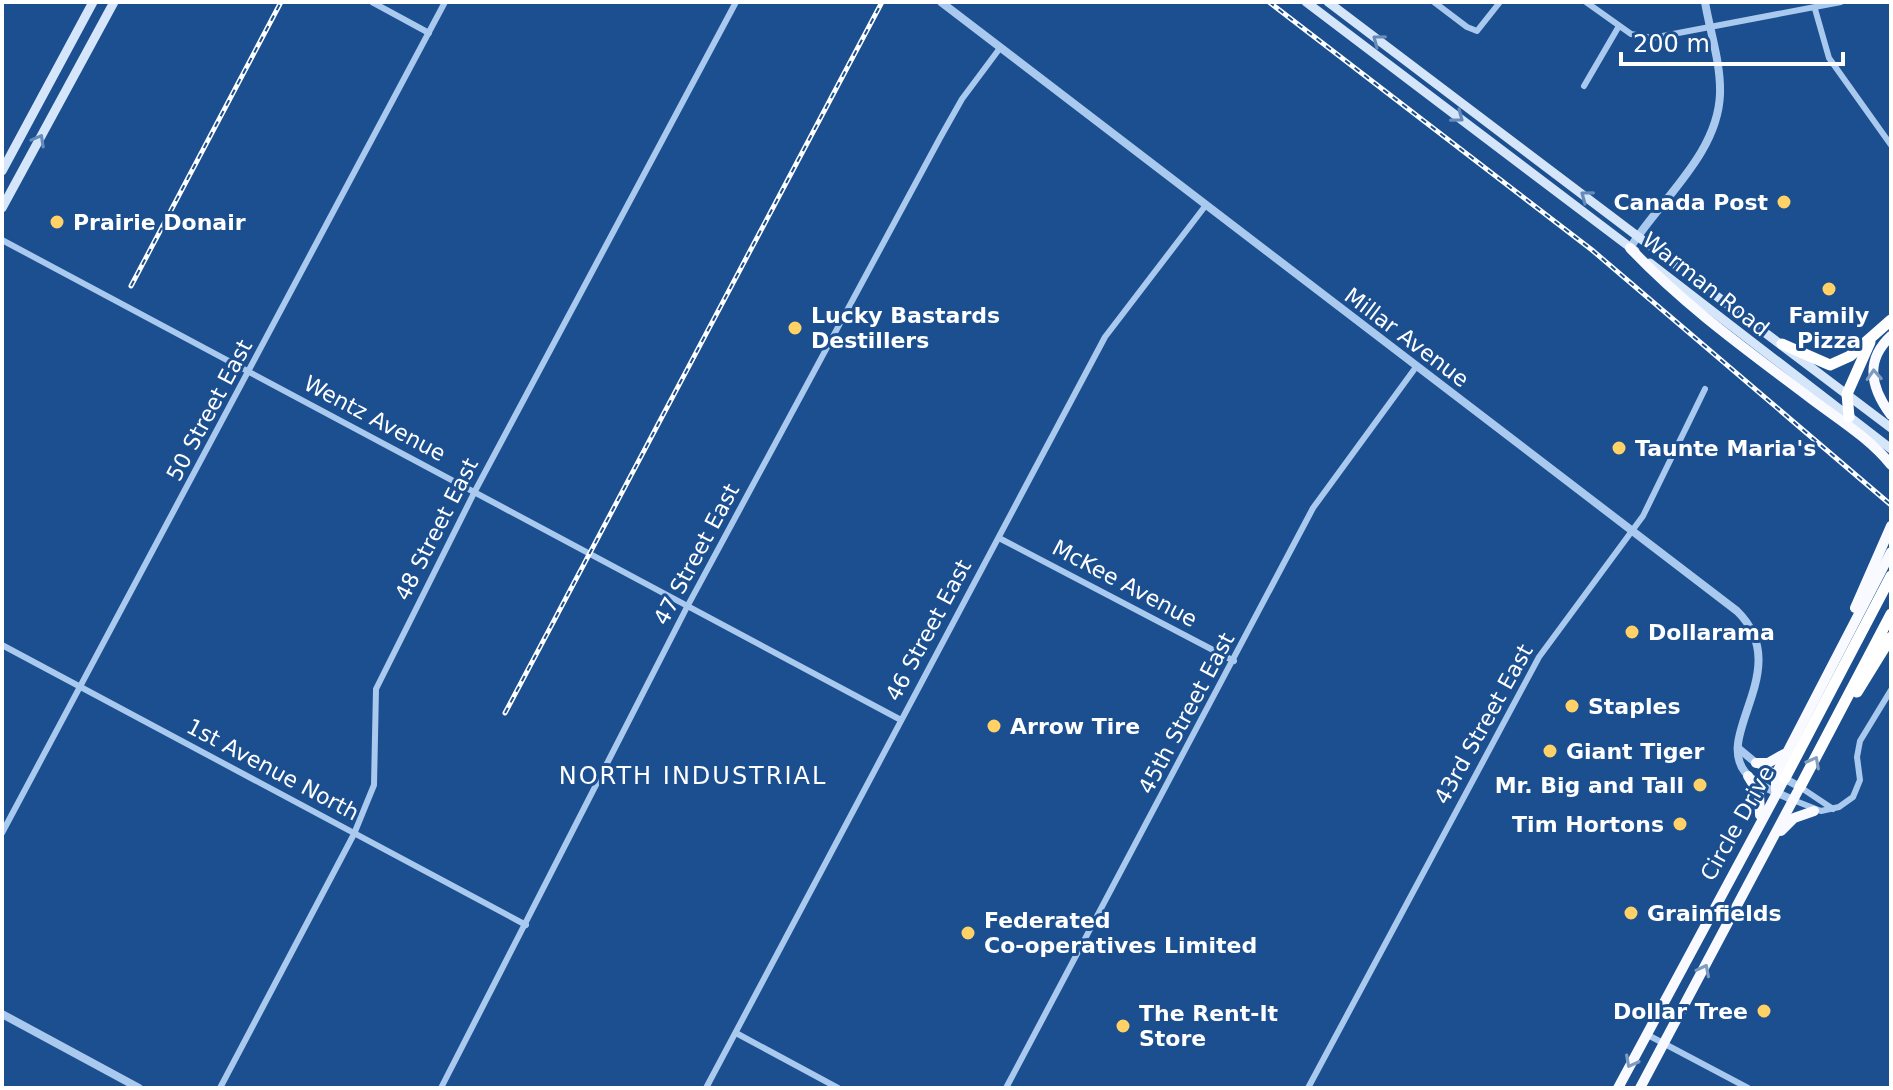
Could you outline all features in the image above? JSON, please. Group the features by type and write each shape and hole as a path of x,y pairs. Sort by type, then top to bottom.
{"highway":[{"path":"1630,248 1661,281 1857,434 1891,465"},
{"path":"1782,344 1830,365 1850,356 1891,320"},
{"path":"1849,417 1847,394 1862,356 1879,329"},
{"path":"1891,336 1877,353 1872,374 1877,394 1891,415"},
{"path":"1825,680 1891,526"},
{"path":"1780,776 1788,751 1891,552"},
{"name":"Circle Drive","path":"1618,1088 1776,791 1780,776 1891,576"},
{"name":"Circle Drive","path":"1640,1088 1891,614"},
{"path":"1828,736 1891,637"},
{"path":"1756,763 1768,763 1788,751"},
{"path":"1748,776 1759,794 1760,820"},
{"path":"1765,851 1794,818 1814,811"}],"main road":[{"path":"2,171 93,2"},
{"path":"2,208 114,2"},
{"name":"Warman Road","path":"1306,2 1891,449"},
{"name":"Warman Road","path":"1328,2 1891,428"}],"street":[{"path":"372,2 429,33"},
{"name":"50 Street East","path":"2,833 445,2"},
{"name":"48 Street East","path":"220,1088 354,834 374,785 376,689 475,491 736,2"},
{"name":"Millar Avenue","path":"941,2 1737,611 1753,630 1759,664 1738,748"},
{"path":"1434,2 1477,31 1500,2"},
{"path":"1586,2 1631,34 1652,38 1841,2"},
{"path":"1602,14 1603,2"},
{"path":"1630,248 1698,155 1719,109 1719,71 1705,2"},
{"path":"1815,9 1829,58 1891,145"},
{"path":"1584,86 1619,26"},
{"name":"47 Street East","path":"441,1088 687,607 940,138 962,99 1000,48"},
{"path":"1881,128 1889,125"},
{"name":"46 Street East","path":"706,1088 1113,324 1206,205"},
{"name":"Wentz Avenue","path":"2,240 901,720"},
{"name":"45th Street East","path":"1006,1088 1321,493 1416,367"},
{"name":"43rd Street East","path":"1308,1088 1539,657 1643,516 1705,389"},
{"name":"McKee Avenue","path":"999,538 1234,661"},
{"name":"1st Avenue North","path":"2,645 526,925"},
{"path":"1738,748 1738,760 1748,776 1814,811 1833,809 1856,791 1860,741 1891,690"},
{"path":"1738,748 1756,763 1833,809"},
{"path":"2,1014 139,1088"},
{"path":"736,1033 838,1088"},
{"path":"1646,1034 1748,1088"}],"railway":[{"path":"131,286 281,2"},
{"path":"505,713 882,2"},
{"path":"1269,2 1592,250 1891,505"}],"place":[{"name":"Canada Post","path":"1784,202"},
{"name":"Prairie Donair","path":"57,222"},
{"name":"Family Pizza","path":"1829,289"},
{"name":"Lucky Bastards Destillers","path":"795,328"},
{"name":"Taunte Maria's","path":"1619,448"},
{"name":"Dollarama","path":"1632,632"},
{"name":"Staples","path":"1572,706"},
{"name":"Arrow Tire","path":"994,726"},
{"name":"Giant Tiger","path":"1550,751"},
{"name":"Mr. Big and Tall","path":"1700,785"},
{"name":"Tim Hortons","path":"1680,824"},
{"name":"Grainfields","path":"1631,913"},
{"name":"Federated Co-operatives Limited","path":"968,933"},
{"name":"Dollar Tree","path":"1764,1011"},
{"name":"The Rent-It Store","path":"1123,1026"}],"district":[{"name":"NORTH INDUSTRIAL","path":"693,776"}]}
